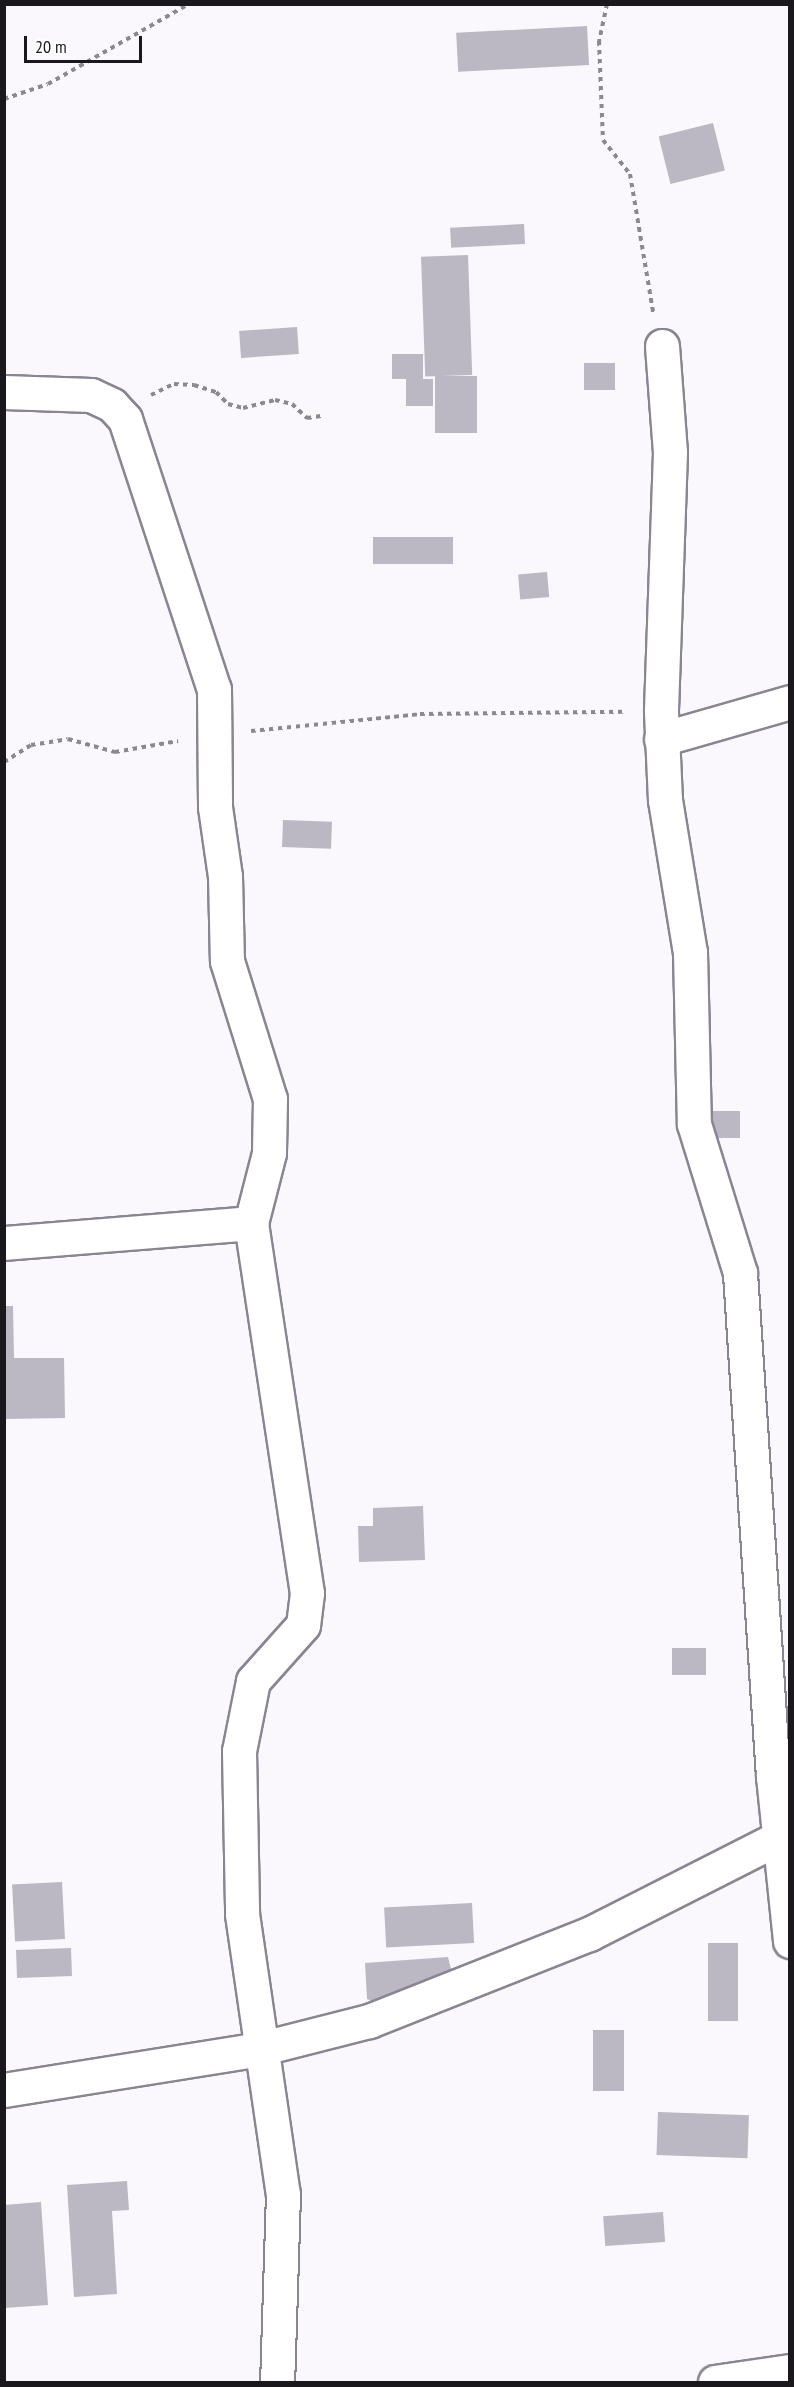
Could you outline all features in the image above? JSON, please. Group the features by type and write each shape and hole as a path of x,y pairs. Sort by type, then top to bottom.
{"street":[{"path":"662,346 670,452 660,725 668,834 690,952 694,1125 740,1273 789,1941"},
{"path":"4,392 91,395 112,405 125,419 208,666 227,961 270,1099 268,1153 251,1223 307,1593 303,1625 253,1682 241,1731 237,1836 259,2049 283,2194 277,2382"},
{"path":"660,725 789,702"},
{"path":"4,1243 251,1223"},
{"path":"4,2090 259,2049 369,2020 487,1977 589,1934 783,1835"},
{"path":"715,2382 789,2371"}],"path":[{"path":"4,99 48,84 189,4"},
{"path":"607,4 599,41 603,140 630,174 645,282 662,346"},
{"path":"125,419 139,400 174,384 216,392 228,404 243,408 275,400 292,404 307,418 321,416"},
{"path":"4,762 31,745 68,739 115,752 214,735 420,714 660,725"}],"building":[{"path":"587,26 589,65 458,72 456,33"},
{"path":"713,123 725,171 671,184 659,137"},
{"path":"524,224 525,244 451,248 450,228"},
{"path":"468,255 472,375 425,377 421,257"},
{"path":"297,327 299,354 241,358 239,331"},
{"path":"392,354 423,354 423,379 433,379 433,406 406,406 406,379 392,379"},
{"path":"584,363 615,363 615,390 584,390"},
{"path":"435,376 477,376 477,433 435,433"},
{"path":"373,537 453,537 453,564 373,564"},
{"path":"547,572 549,597 520,599 518,575"},
{"path":"283,820 332,822 331,849 282,847"},
{"path":"708,1111 740,1111 740,1138 708,1138"},
{"path":"4,1306 13,1306 14,1358 64,1358 65,1418 4,1419"},
{"path":"423,1506 425,1560 359,1562 358,1526 373,1526 373,1508"},
{"path":"672,1648 706,1648 706,1675 672,1675"},
{"path":"62,1882 65,1939 15,1942 12,1885"},
{"path":"472,1903 474,1943 386,1948 384,1908"},
{"path":"708,1943 738,1943 738,2021 708,2021"},
{"path":"71,1948 72,1976 17,1978 16,1950"},
{"path":"448,1957 451,1969 377,2003 367,1999 365,1963"},
{"path":"593,2030 624,2030 624,2091 593,2091"},
{"path":"658,2112 749,2115 747,2158 656,2155"},
{"path":"127,2181 129,2210 112,2211 117,2294 74,2297 67,2185"},
{"path":"41,2202 48,2305 4,2308 4,2205"},
{"path":"663,2212 665,2242 605,2246 603,2216"}]}
